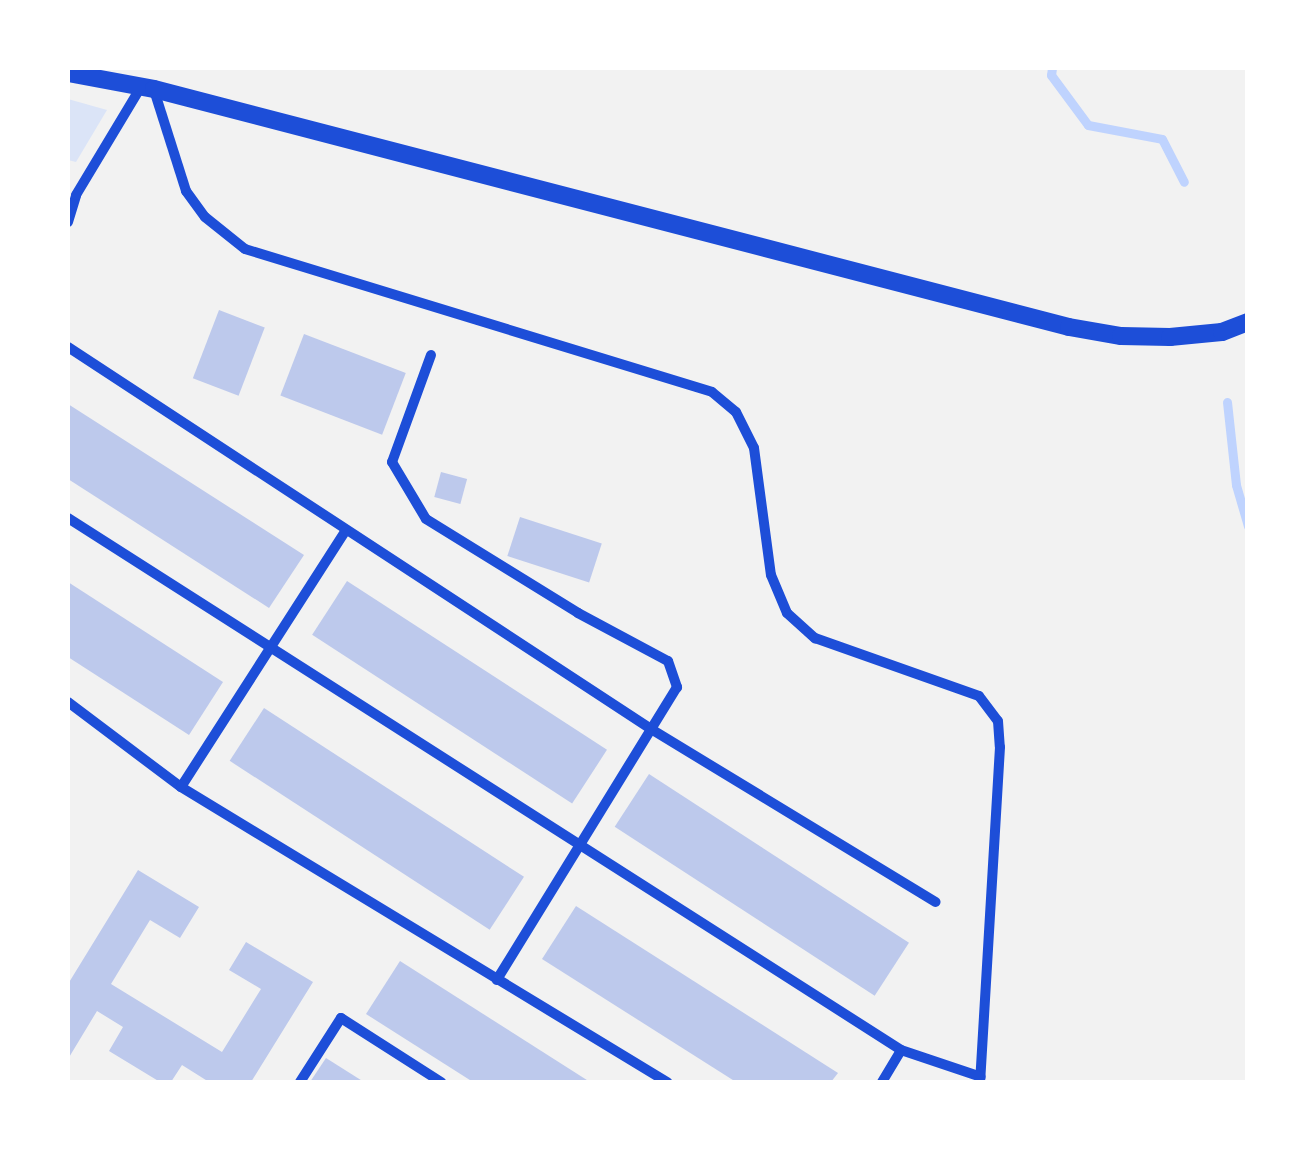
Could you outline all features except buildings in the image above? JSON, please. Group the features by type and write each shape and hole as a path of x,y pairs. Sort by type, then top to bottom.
{"street":[{"path":"68,73 148,88 1069,327 1121,336 1170,337 1222,332 1248,322"},
{"path":"68,222 76,195 148,88"},
{"path":"68,518 269,650 901,1050 981,1080 1000,747 998,721 979,696 815,638 787,614 771,574 754,448 736,412 712,392 246,249 205,217 186,190 148,88"},
{"path":"68,347 651,729 936,902"},
{"path":"431,355 392,462 426,519 578,613 668,662 677,687 498,980"},
{"path":"181,787 346,530"},
{"path":"68,702 181,787 666,1082"},
{"path":"300,1082 341,1018 442,1082"},
{"path":"882,1082 901,1050"}],"shaded area":[{"path":"68,99 107,110 76,162 68,160"}],"waterway":[{"path":"1052,68 1051,75 1088,125 1162,139 1184,182"},
{"path":"1227,402 1236,485 1248,526"}]}
